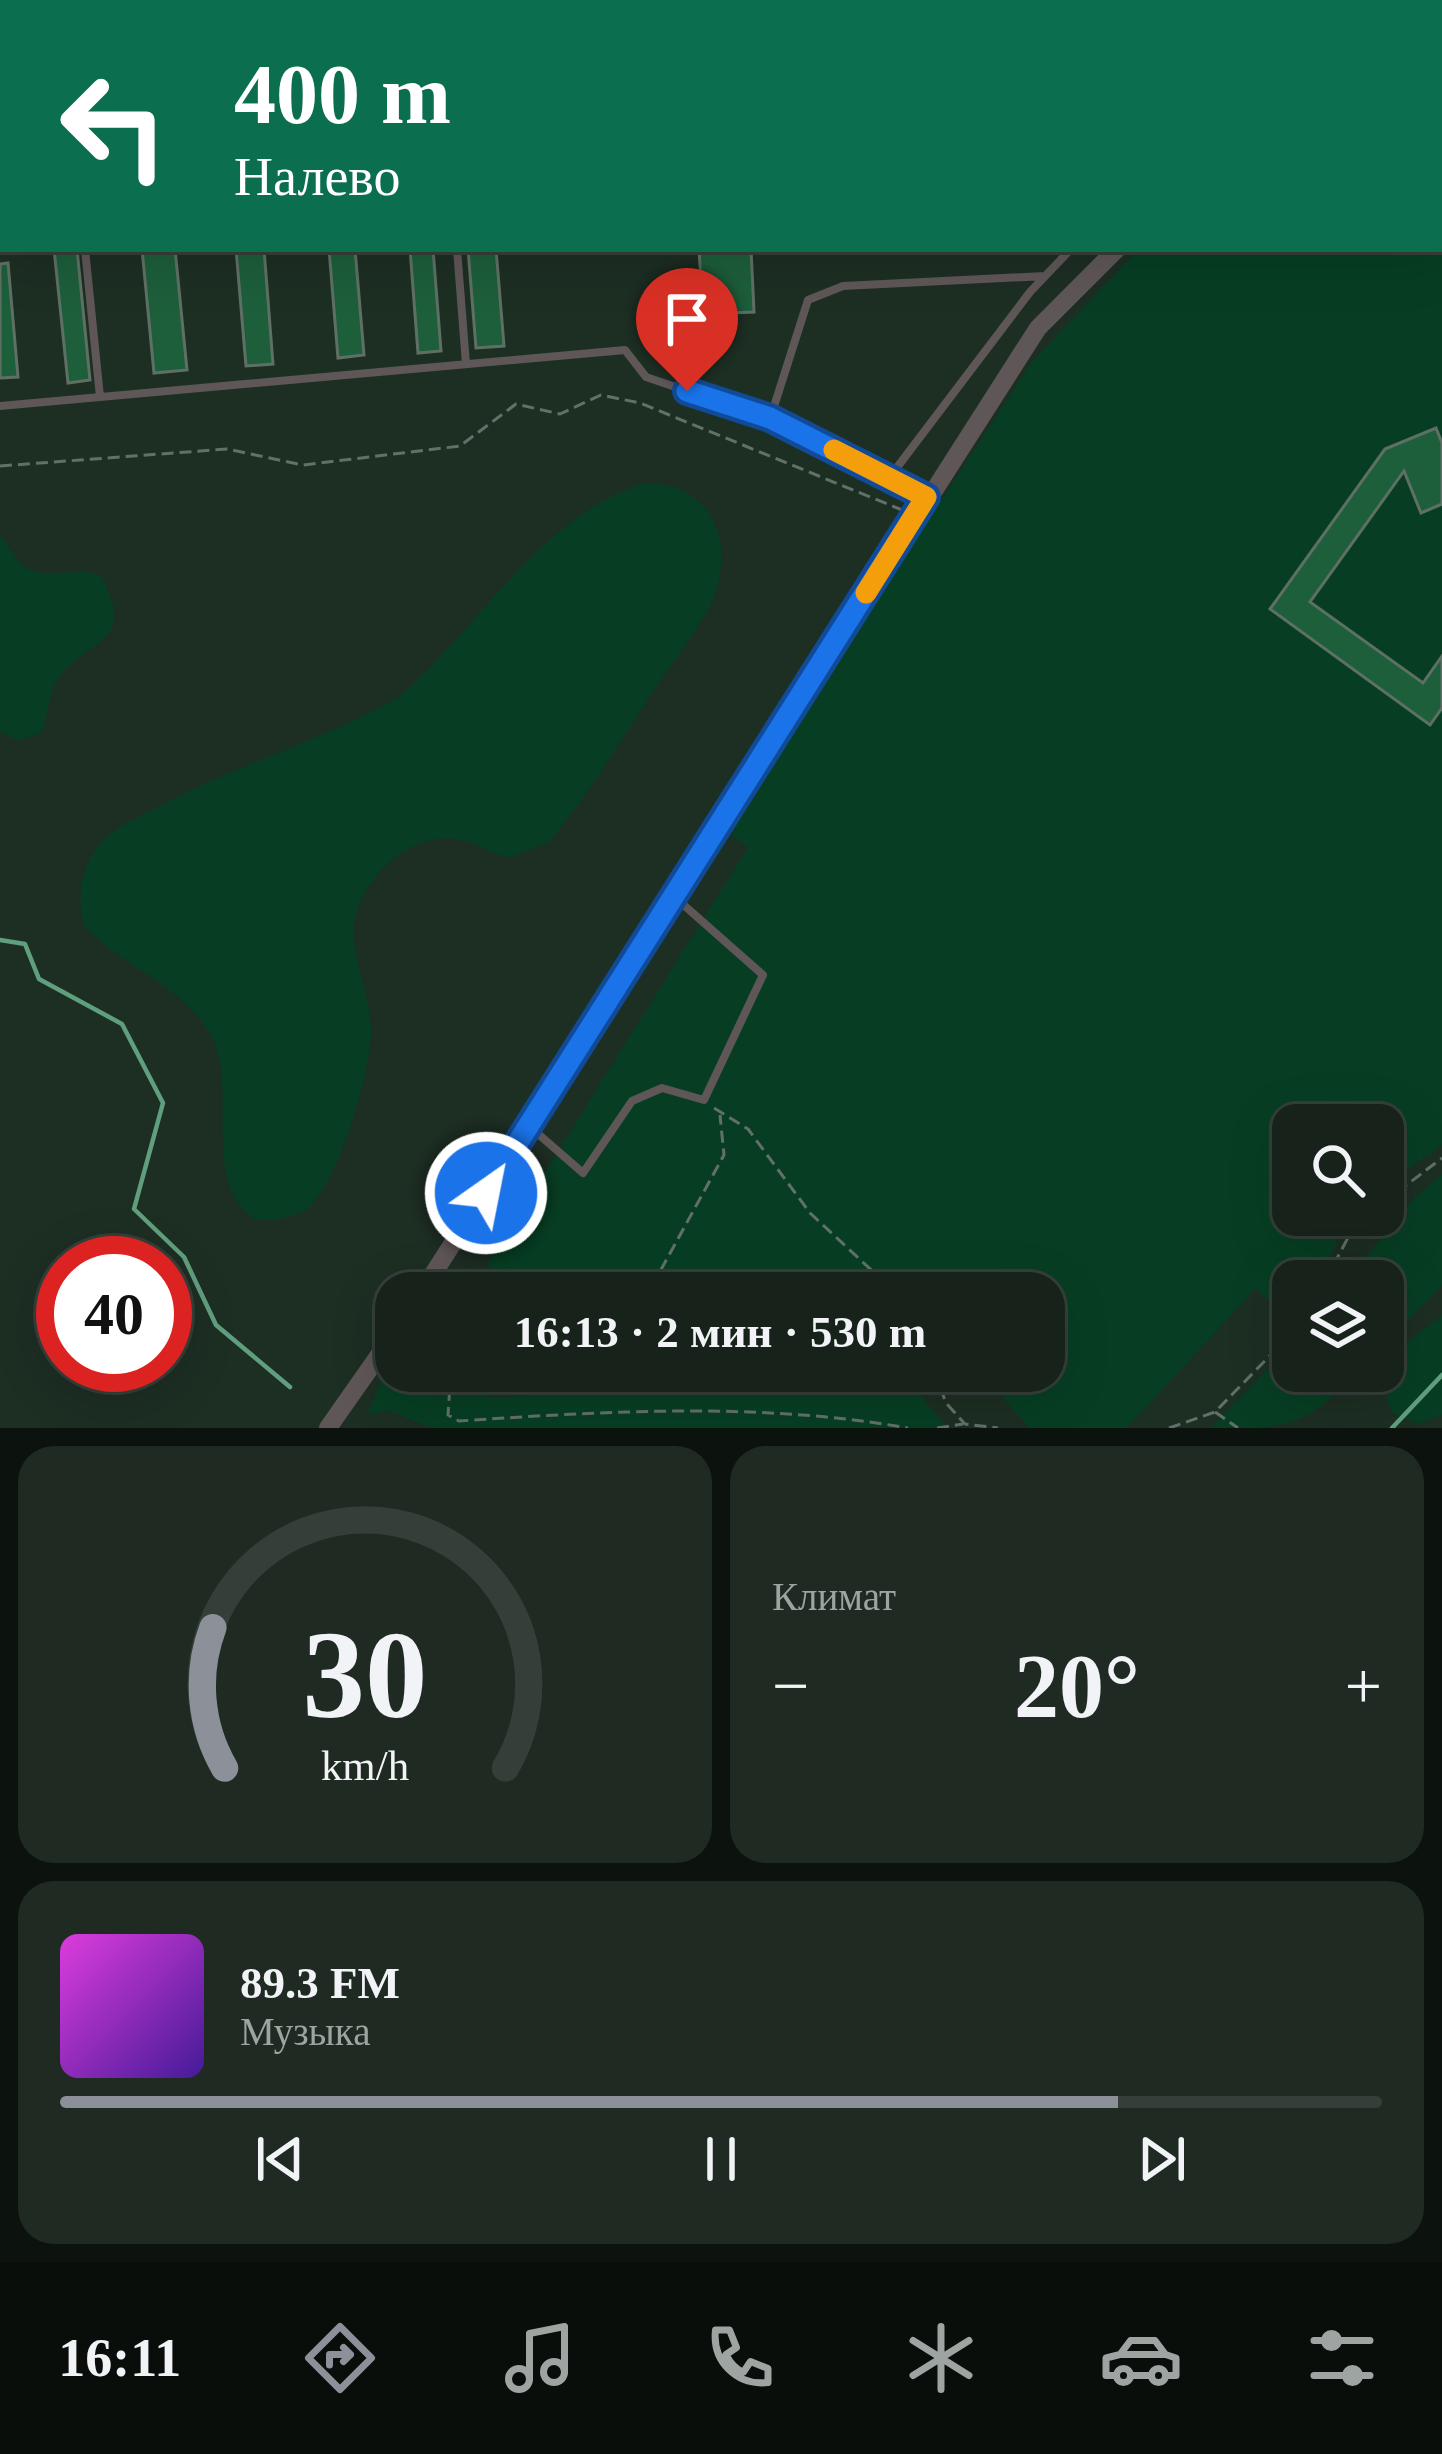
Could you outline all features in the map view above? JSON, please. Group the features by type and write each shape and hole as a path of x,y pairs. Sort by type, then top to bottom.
{"street":[{"path":"435,1272 1038,328 1114,252"},
{"path":"328,1428 375,1361"}],"lane":[{"path":"85,252 100,398"},
{"path":"457,252 466,364"},
{"path":"889,478 1068,252"},
{"path":"770,418 808,300 843,286 1045,276"},
{"path":"0,406 626,350 646,377 770,418 926,497"},
{"path":"529,1126 583,1173 632,1101 662,1088 704,1100 763,975 677,898"}],"path":[{"path":"0,466 227,449 303,465 460,446 516,404 560,414 602,395 640,403 915,515"},
{"path":"704,1100 748,1129 810,1213 873,1272"},
{"path":"660,1272 724,1155 726,1133 719,1112"},
{"path":"1404,1187 1442,1159"},
{"path":"1169,1428 1215,1412 1272,1354"},
{"path":"450,1392 448,1415 459,1421 678,1410 796,1412 908,1428"},
{"path":"942,1392 965,1424"},
{"path":"1215,1412 1238,1428"},
{"path":"937,1428 965,1424 998,1428"}],"green space":[{"path":"1136,252 1442,252 1442,1145 1404,1173 1404,1104 1272,1104 1272,1236 1339,1236 1329,1260 1272,1260 1272,1302 1255,1289 1127,1428 1030,1428 997,1392 1065,1392 1065,1272 490,1272 488,1263 748,847 732,837 734,818 1031,363"},
{"path":"646,483 686,492 711,517 721,553 710,606 549,842 509,858 457,839 438,839 401,853 372,881 356,916 354,935 371,1035 350,1126 331,1175 309,1207 290,1216 256,1220 239,1205 229,1185 221,1066 215,1045 191,1009 85,927 80,903 87,865 109,835 132,820 399,697 543,546 608,499"},
{"path":"0,535 31,570 100,575 114,615 105,637 56,682 42,732 19,741 0,732"},
{"path":"1442,1174 1442,1286 1404,1324 1404,1260 1364,1260 1383,1236 1404,1236 1404,1211"},
{"path":"1442,1316 1442,1415 1418,1424 1392,1413 1387,1395 1404,1392 1404,1346"},
{"path":"1272,1365 1272,1392 1337,1392 1295,1421 1211,1428"},
{"path":"377,1392 480,1392 487,1397 530,1392 917,1392 948,1428 432,1428 390,1411 367,1414"}],"building":[{"path":"54,252 77,252 90,380 68,383"},
{"path":"142,252 175,252 187,370 154,373"},
{"path":"236,252 264,252 273,364 246,366"},
{"path":"329,252 355,252 364,355 338,358"},
{"path":"410,252 433,252 441,351 418,353"},
{"path":"468,252 496,252 504,346 476,348"},
{"path":"699,252 751,252 754,312 703,314"},
{"path":"8,263 18,377 0,378 0,264"},
{"path":"1436,428 1442,443 1442,504 1421,513 1404,471 1310,602 1423,683 1442,656 1442,708 1430,725 1270,609 1385,449"}],"waterway":[{"path":"0,940 25,944 39,979 122,1024 163,1103 134,1209 184,1257 216,1325 290,1387"},
{"path":"1392,1428 1442,1375"}],"slow traffic":[{"path":"834,450 926,497 866,593"}],"route":[{"path":"486,1193 677,898 926,497 770,418 687,391"}]}
